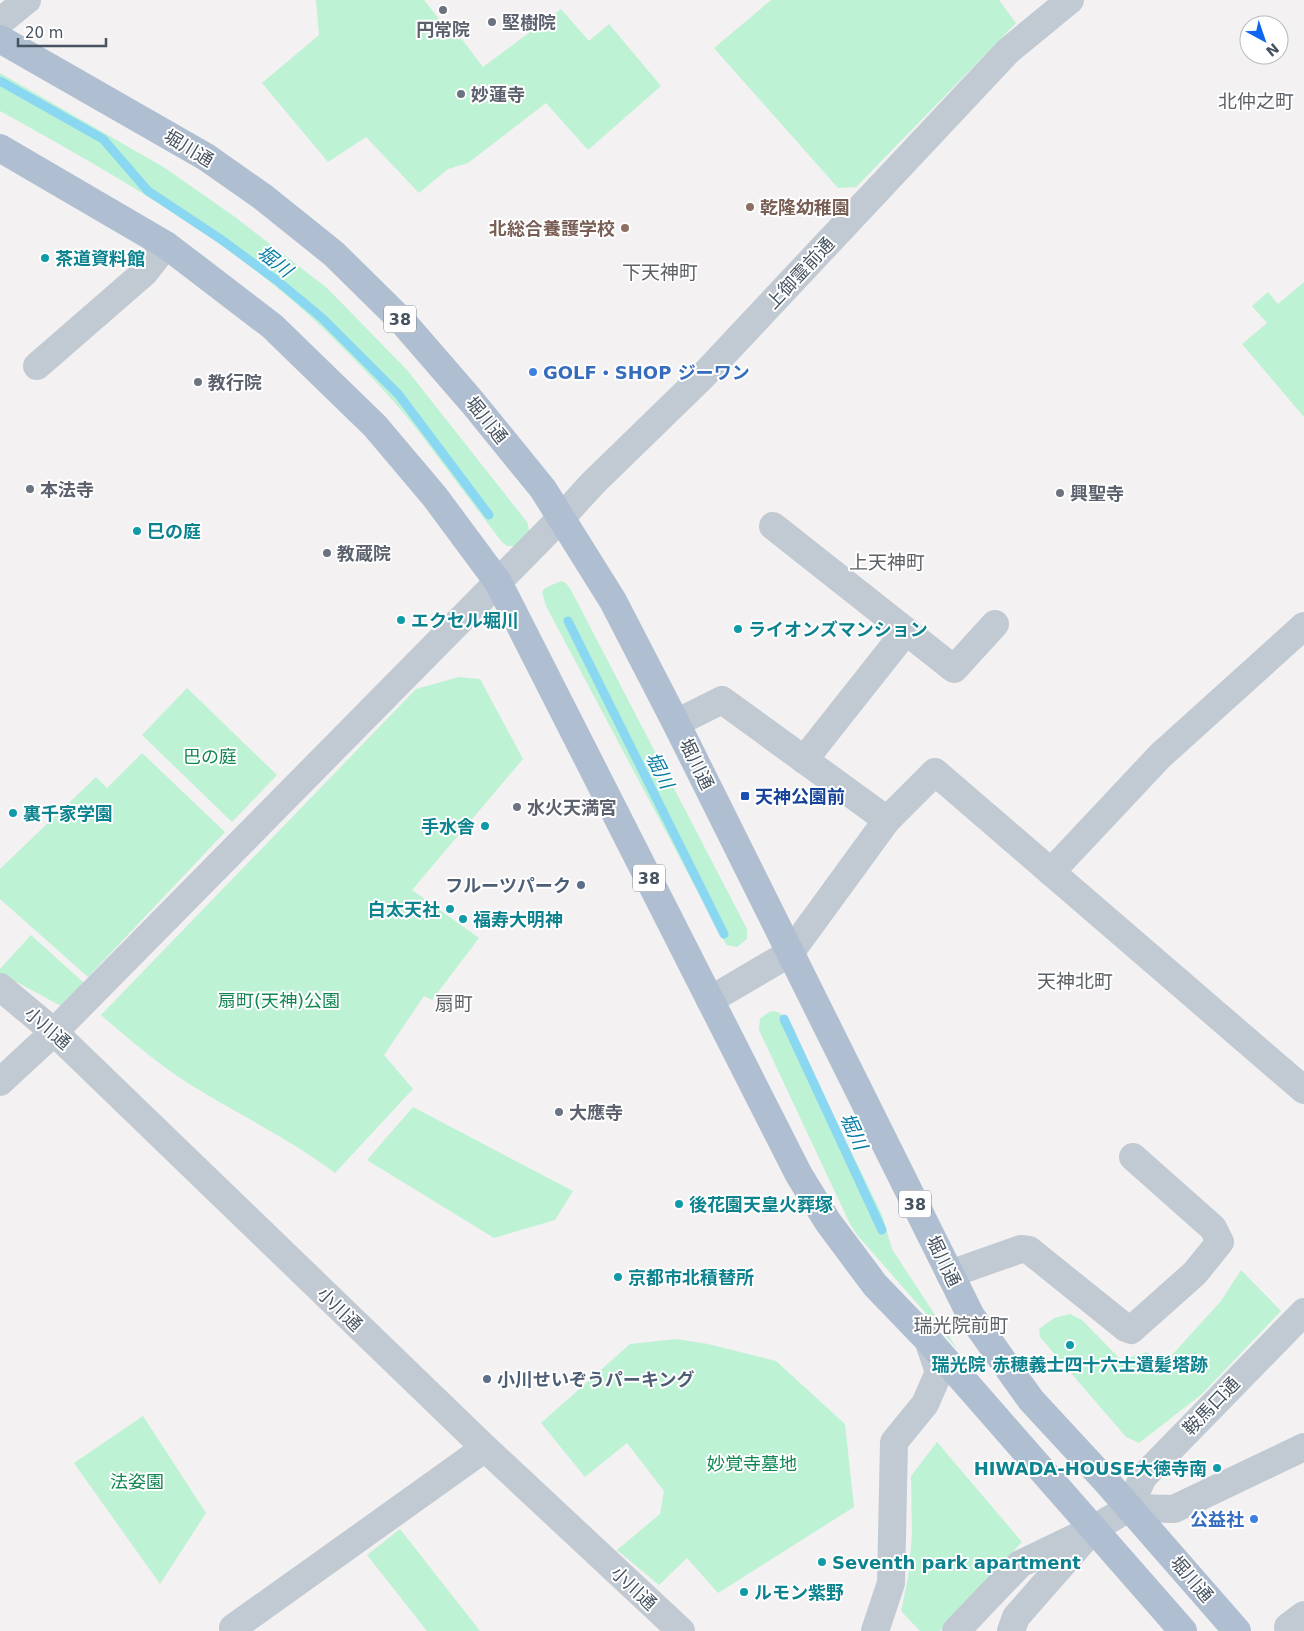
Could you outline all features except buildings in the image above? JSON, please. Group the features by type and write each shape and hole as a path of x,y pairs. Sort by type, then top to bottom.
{"main road":[{"name":"堀川通","path":"0,39 206,157 263,197 334,254 402,321 454,380 543,489 562,517 612,602 676,723 971,1316 1031,1400 1237,1631"},
{"name":"38","path":"0,148 166,245 272,326 375,426 435,497 498,582 799,1175 828,1222 875,1285 928,1340 1183,1631"}],"street":[{"path":"0,22 27,0"},
{"name":"上御霊前通","path":"0,1082 54,1032 562,517 593,482 702,377 1008,51 1070,0"},
{"path":"37,366 144,273 166,245"},
{"path":"773,526 954,669 995,624"},
{"path":"1051,872 1160,756 1304,626"},
{"path":"804,760 906,631"},
{"path":"676,723 722,700 887,820"},
{"path":"710,1000 790,953 887,820 935,772 1304,1090"},
{"name":"小川通","path":"0,987 54,1032 484,1448 681,1631"},
{"path":"950,1274 1021,1249 1029,1250 1126,1328 1132,1330 1195,1273 1220,1242 1214,1228 1134,1157"},
{"name":"鞍馬口通","path":"1129,1508 1143,1477 1304,1312"},
{"path":"875,1631 891,1583 894,1442 925,1404 939,1372 928,1340"},
{"path":"956,1631 1020,1564 1093,1529 1129,1508 1174,1509 1304,1447"},
{"path":"235,1631 233,1628 484,1448"},
{"path":"1011,1631 1016,1618 1093,1529"}],"green space":[{"name":"妙蓮寺","path":"316,0 424,0 443,24 448,21 483,67 561,9 589,41 609,24 661,86 588,150 546,103 468,163 448,169 419,193 366,137 328,162 262,83 319,35"},
{"path":"771,0 999,0 1016,23 856,187 838,188 714,48"},
{"path":"0,73 165,168 235,217 327,288 407,370 527,522 530,534 516,546 507,546 501,541 415,427 384,391 330,335 255,270 215,240 130,185 0,111"},
{"path":"1304,282 1304,417 1242,344 1267,323 1252,306 1268,292 1278,304"},
{"path":"561,581 566,583 572,592 747,929 747,939 737,947 727,945 724,941 546,606 542,592 545,588"},
{"name":"扇町(天神)公園","path":"459,677 480,679 523,759 412,890 479,938 432,1000 424,996 384,1055 413,1089 335,1173 300,1149 179,1077 145,1052 101,1015 416,689"},
{"name":"巴の庭","path":"187,688 277,775 232,822 142,735"},
{"path":"142,753 225,832 88,977 0,899 0,869 96,777 107,788"},
{"path":"31,935 84,983 61,1006 0,973 0,969"},
{"path":"769,1012 780,1013 788,1022 882,1215 892,1249 958,1350 858,1236 850,1224 759,1030 760,1019"},
{"path":"413,1107 573,1191 555,1220 494,1238 367,1160"},
{"path":"1241,1270 1281,1311 1202,1394 1139,1443 1126,1437 1040,1337 1039,1329 1054,1318 1070,1314 1082,1320 1121,1360 1147,1352 1162,1366 1221,1301"},
{"name":"妙覚寺墓地","path":"676,1339 708,1344 776,1361 845,1424 854,1507 718,1593 687,1558 659,1585 617,1550 660,1514 664,1491 627,1443 585,1477 541,1423 630,1344"},
{"name":"法姿園","path":"143,1416 206,1513 160,1584 74,1463"},
{"path":"937,1442 1022,1542 940,1631 920,1631 901,1611 908,1578 912,1535 911,1476"},
{"path":"400,1529 480,1631 427,1631 367,1555"}],"waterway":[{"name":"堀川","path":"0,81 103,139 148,191 222,240 280,283 322,318 399,395 489,515"},
{"name":"堀川","path":"568,621 724,934"},
{"name":"堀川","path":"784,1019 882,1230"}],"place":[{"name":"円常院","path":"443,10"},
{"name":"堅樹院","path":"492,22"},
{"name":"妙蓮寺","path":"461,94"},
{"name":"乾隆幼稚園","path":"750,207"},
{"name":"北総合養護学校","path":"625,228"},
{"name":"茶道資料館","path":"45,258"},
{"name":"GOLF・SHOP ジーワン","path":"533,372"},
{"name":"教行院","path":"198,382"},
{"name":"本法寺","path":"30,489"},
{"name":"興聖寺","path":"1060,493"},
{"name":"巳の庭","path":"137,531"},
{"name":"教蔵院","path":"327,553"},
{"name":"エクセル堀川","path":"401,620"},
{"name":"ライオンズマンション","path":"738,629"},
{"name":"天神公園前","path":"745,796"},
{"name":"水火天満宮","path":"517,807"},
{"name":"裏千家学園","path":"13,813"},
{"name":"手水舎","path":"485,826"},
{"name":"フルーツパーク","path":"581,885"},
{"name":"白太天社","path":"450,909"},
{"name":"福寿大明神","path":"463,919"},
{"name":"大應寺","path":"559,1112"},
{"name":"後花園天皇火葬塚","path":"679,1204"},
{"name":"京都市北積替所","path":"618,1277"},
{"name":"瑞光院 赤穂義士四十六士遺髪塔跡","path":"1070,1345"},
{"name":"小川せいぞうパーキング","path":"487,1379"},
{"name":"HIWADA-HOUSE大徳寺南","path":"1217,1468"},
{"name":"公益社","path":"1254,1519"},
{"name":"Seventh park apartment","path":"822,1562"},
{"name":"ルモン紫野","path":"744,1592"}],"district":[{"name":"北仲之町","path":"1256,101"},
{"name":"下天神町","path":"660,272"},
{"name":"上天神町","path":"887,562"},
{"name":"天神北町","path":"1075,981"},
{"name":"扇町","path":"454,1003"},
{"name":"瑞光院前町","path":"961,1325"}]}
